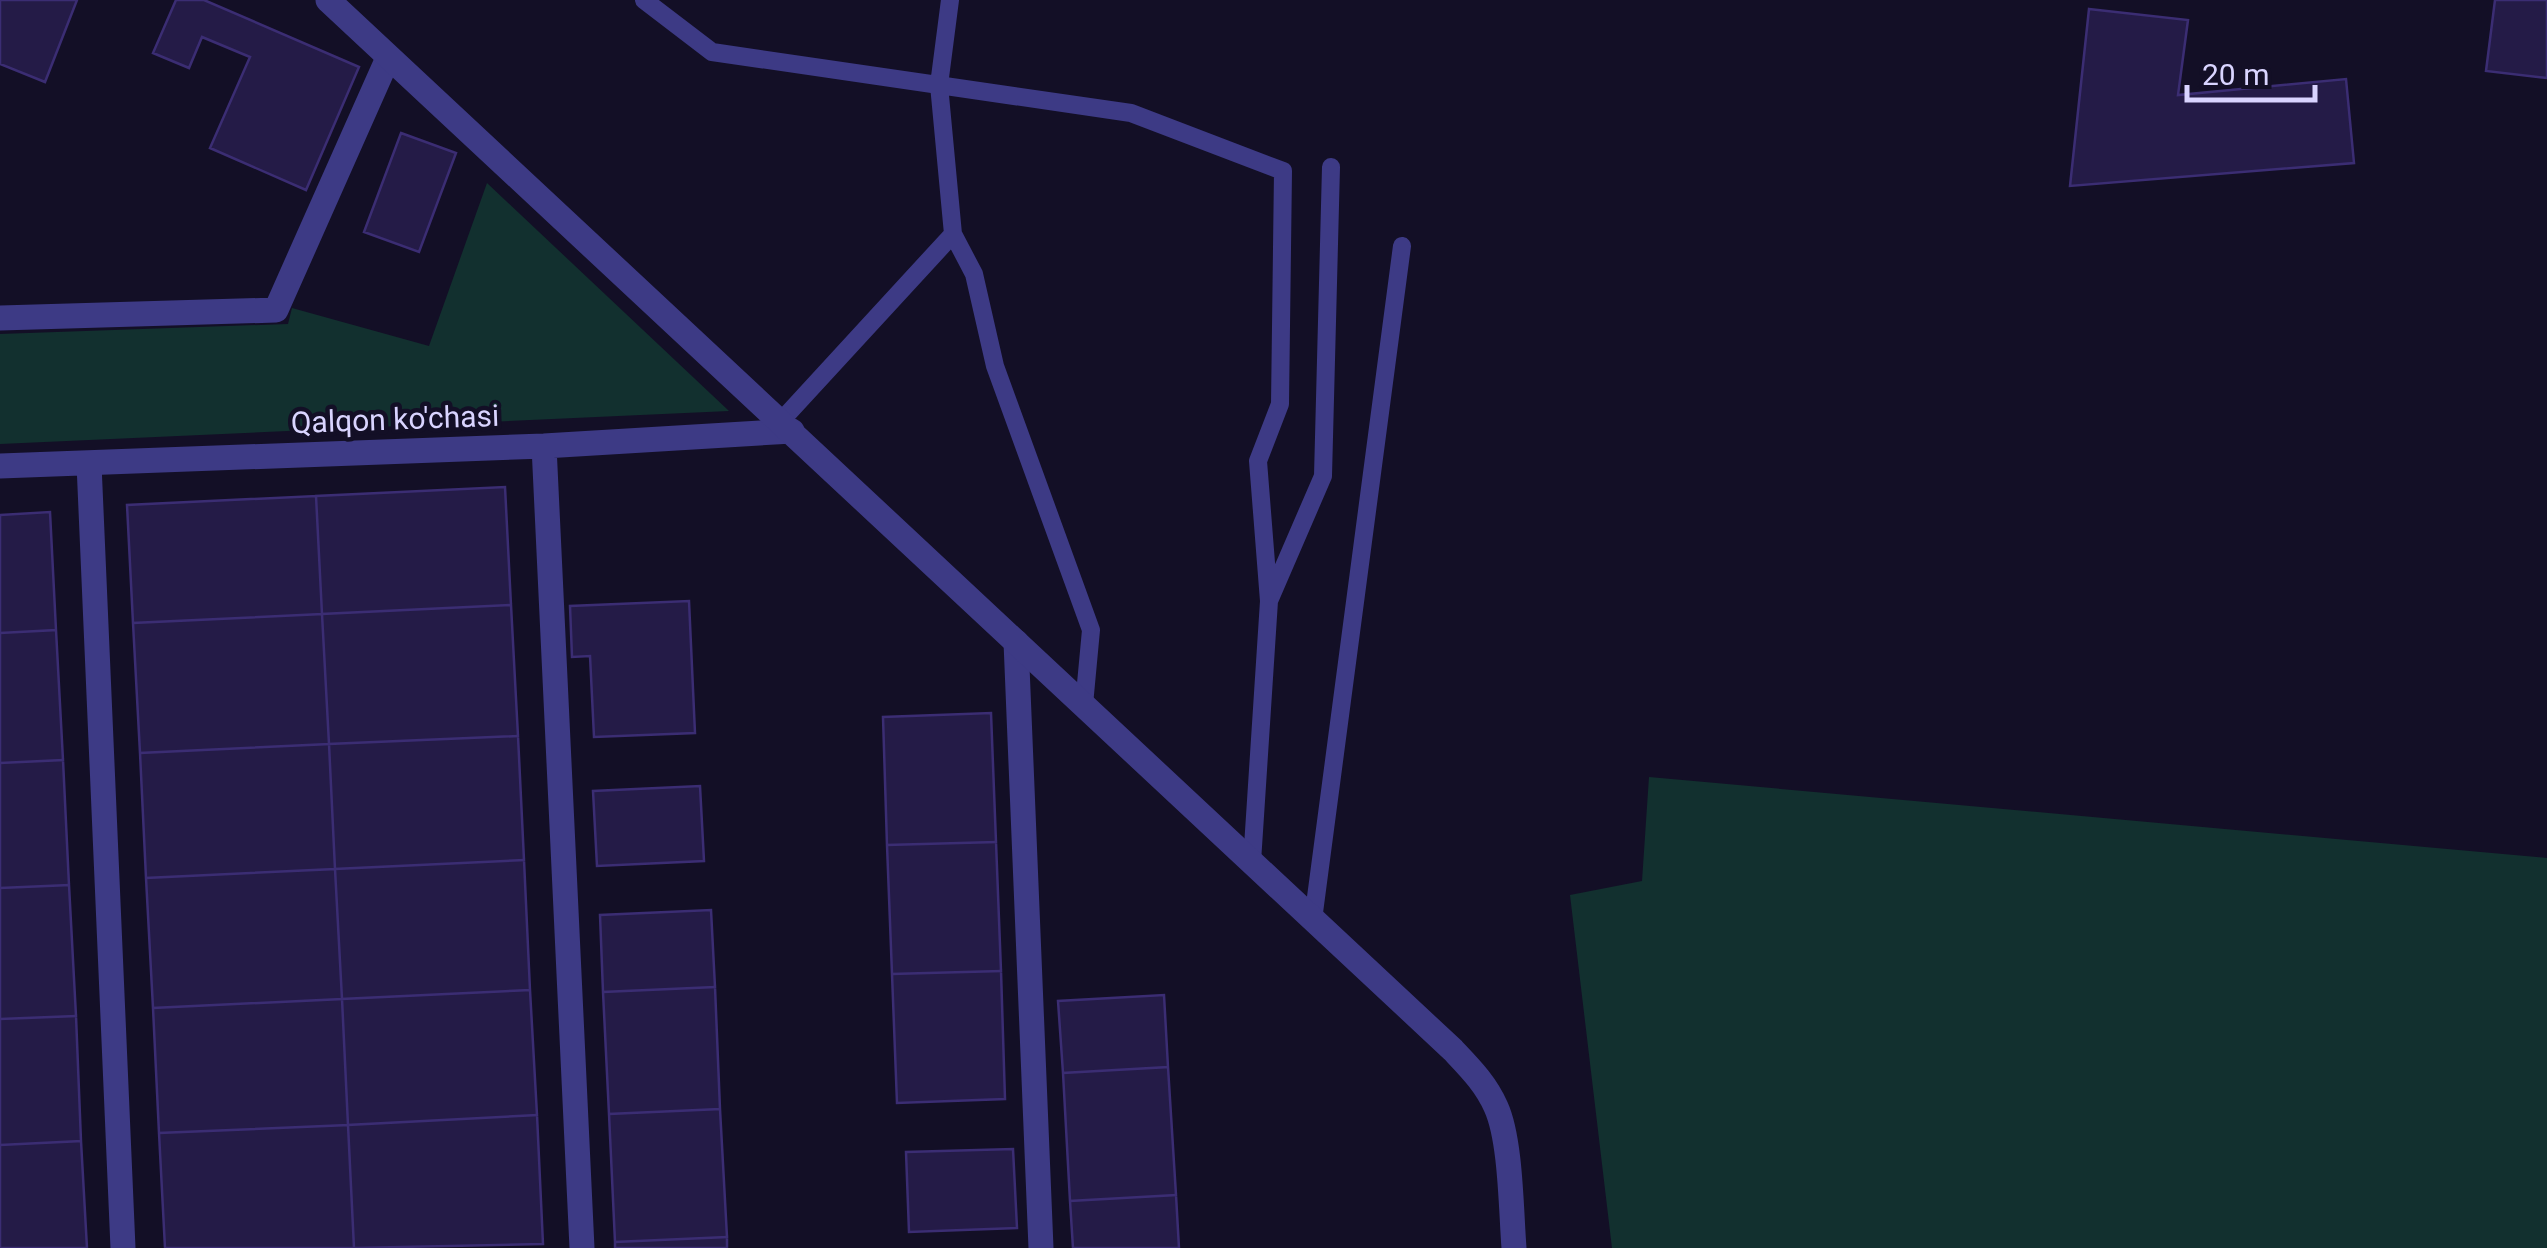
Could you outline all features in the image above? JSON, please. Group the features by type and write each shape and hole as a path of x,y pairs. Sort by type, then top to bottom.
{"street":[{"path":"328,0 1482,1081 1498,1110 1514,1248"},
{"path":"0,318 276,310 388,58"},
{"name":"Qalqon ko'chasi","path":"0,466 544,446 787,426"},
{"path":"544,446 582,1248"},
{"path":"89,464 123,1248"},
{"path":"1016,642 1041,1248"}],"lane":[{"path":"644,0 712,52 1131,114 1283,170 1280,404 1258,461 1270,601 1252,862"},
{"path":"950,0 939,85 953,234 974,274 996,366 1090,630 1084,706"},
{"path":"1270,601 1323,476 1331,168"},
{"path":"787,426 953,234"},
{"path":"1313,920 1402,246"}],"green space":[{"path":"487,183 729,411 0,444 0,334 288,324 292,308 429,346"},
{"path":"1649,777 2547,858 2547,1248 1612,1248 1570,895 1642,881"}],"building":[{"path":"0,0 77,0 45,82 0,64"},
{"path":"176,0 204,0 359,67 306,190 210,148 250,57 202,37 189,68 153,53"},
{"path":"2495,0 2547,0 2547,78 2486,71"},
{"path":"2089,9 2188,20 2178,95 2346,79 2354,163 2070,186"},
{"path":"401,133 456,153 419,252 364,232"},
{"path":"505,487 511,605 322,614 316,496"},
{"path":"316,496 322,614 133,623 127,505"},
{"path":"50,512 56,630 0,633 0,515"},
{"path":"689,601 695,733 594,737 590,656 572,657 570,606"},
{"path":"511,605 518,736 329,744 322,614"},
{"path":"322,614 329,744 140,753 133,623"},
{"path":"56,630 63,760 0,763 0,633"},
{"path":"991,713 996,842 887,845 883,717"},
{"path":"518,736 524,860 335,869 329,744"},
{"path":"329,744 335,869 146,878 140,753"},
{"path":"63,760 69,885 0,888 0,763"},
{"path":"700,786 704,861 597,866 593,791"},
{"path":"996,842 1001,971 892,974 887,845"},
{"path":"524,860 530,990 342,999 335,869"},
{"path":"335,869 342,999 153,1008 146,878"},
{"path":"69,885 76,1016 0,1019 0,888"},
{"path":"711,910 715,987 603,992 600,915"},
{"path":"1001,971 1005,1099 897,1103 892,974"},
{"path":"715,987 720,1109 609,1114 603,992"},
{"path":"530,990 537,1115 348,1125 342,999"},
{"path":"1164,995 1168,1067 1063,1073 1058,1001"},
{"path":"342,999 348,1125 159,1133 153,1008"},
{"path":"76,1016 81,1141 0,1145 0,1019"},
{"path":"1168,1067 1176,1195 1070,1201 1063,1073"},
{"path":"720,1109 727,1237 615,1242 609,1114"},
{"path":"537,1115 543,1244 354,1248 348,1125"},
{"path":"348,1125 354,1248 165,1248 159,1133"},
{"path":"81,1141 87,1248 0,1248 0,1145"},
{"path":"1013,1149 1017,1228 909,1232 906,1152"},
{"path":"1176,1195 1179,1248 1073,1248 1070,1201"},
{"path":"727,1237 727,1248 615,1248 615,1242"}]}
